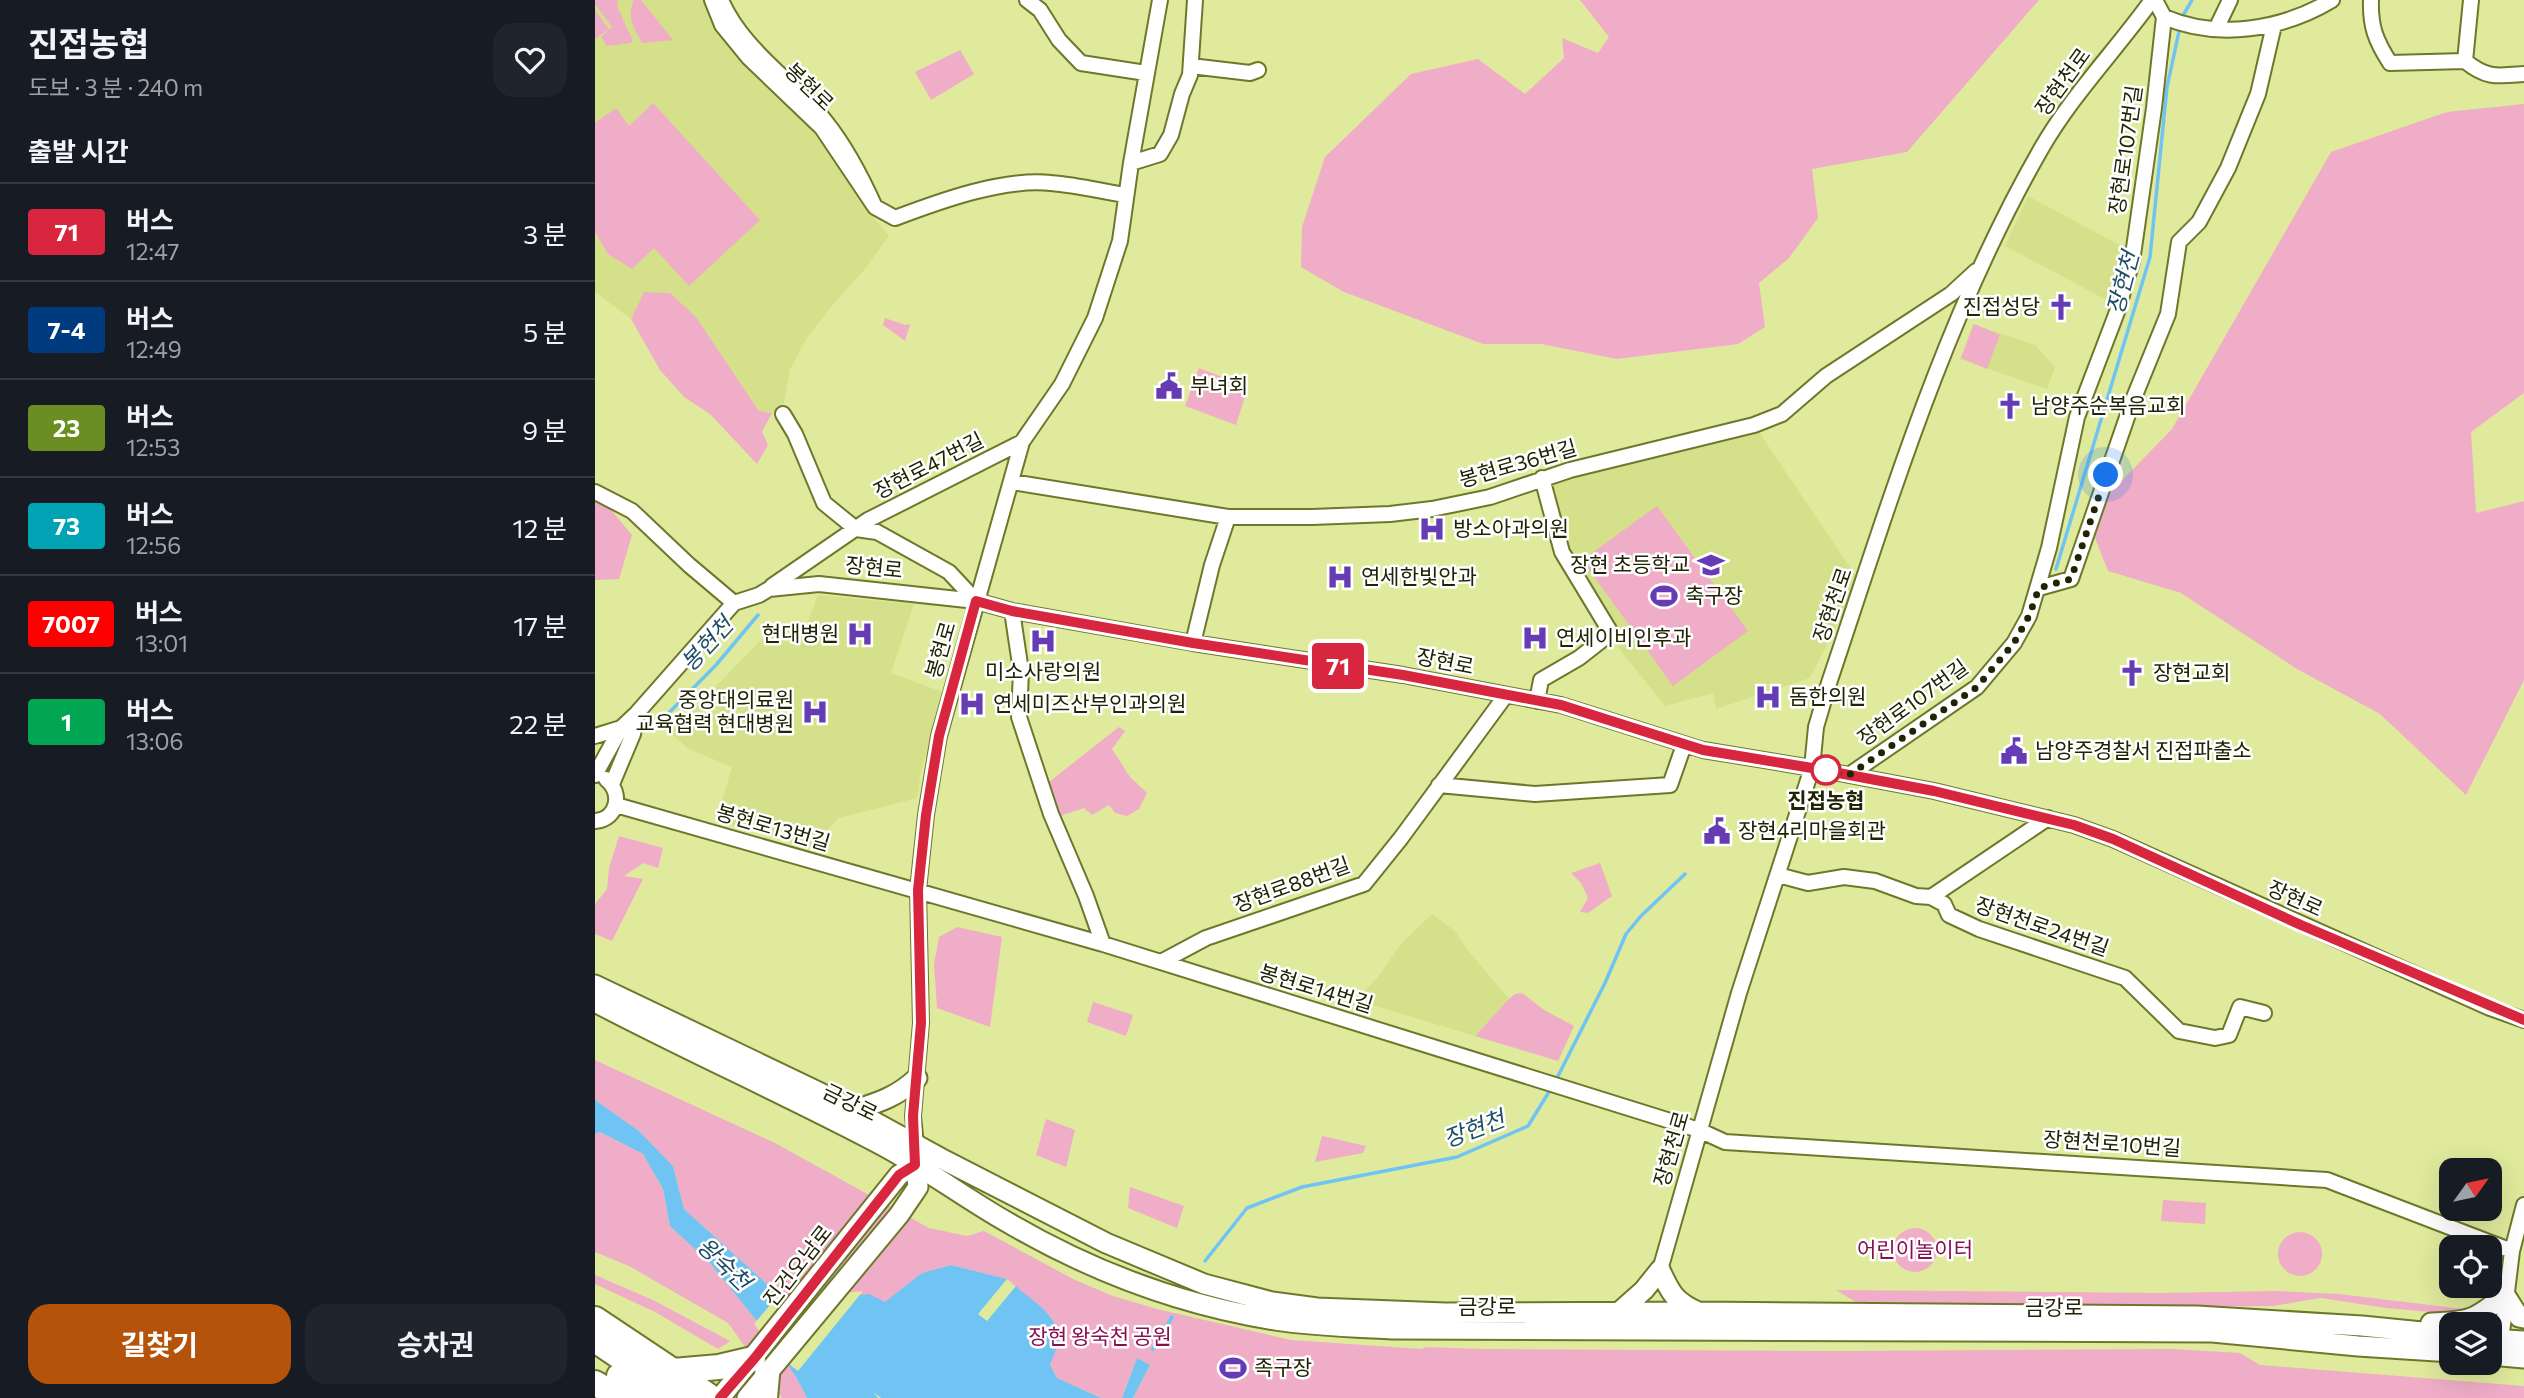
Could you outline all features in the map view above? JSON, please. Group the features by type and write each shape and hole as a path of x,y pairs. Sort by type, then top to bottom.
{"highway":[{"path":"595,1319 712,1398"},
{"path":"595,1340 681,1398"},
{"path":"595,1360 650,1398"},
{"path":"673,1371 719,1367 762,1377"},
{"path":"595,1383 620,1398"}],"main road":[{"name":"금강로","path":"595,985 855,1110 916,1145 1106,1243 1177,1273 1275,1320 1392,1329 2212,1332 2439,1351"},
{"name":"금강로","path":"595,1002 878,1143 1008,1223 1061,1251 1119,1278 1169,1294 1345,1310 1445,1313 2197,1316 2363,1326 2439,1334"},
{"path":"855,1110 888,1100 917,1078"},
{"name":"진건오남로","path":"720,1398 762,1377 899,1215 918,1187 916,1145"},
{"name":"진건오남로","path":"747,1398 899,1175 915,1165"},
{"path":"1618,1313 1644,1290 1660,1270 1671,1293 1682,1305 1699,1312"},
{"path":"2363,1326 2464,1322 2484,1313 2505,1295 2519,1317 2524,1318"},
{"path":"2502,1346 2524,1341"},
{"path":"2502,1350 2524,1358"}],"street":[{"name":"봉현로","path":"712,0 722,25 749,58 822,128 875,207"},
{"name":"봉현로","path":"721,0 727,16 751,46 827,123 862,178 875,207"},
{"path":"1027,0 1040,10 1059,40 1081,64 1146,73"},
{"name":"봉현로","path":"916,1145 913,1116 921,1023 918,890 926,815 939,736 976,601 1013,482 1022,442 1062,384 1095,318 1120,241 1160,0"},
{"path":"1131,163 1160,154 1171,135 1190,75 1195,0"},
{"path":"2153,0 2167,19 2199,29 2274,25 2311,13 2332,0"},
{"name":"장현천로","path":"1660,1270 1739,993 1812,768 1816,727 1828,686 1960,295 1982,266 2042,147 2077,95 2153,0"},
{"path":"2216,29 2230,0"},
{"path":"2371,0 2370,16 2377,42 2390,63 2465,61 2477,71 2493,77 2524,74"},
{"path":"2465,61 2471,0"},
{"name":"장현로107번길","path":"1849,775 1977,687 2014,643 2029,616 2039,588 2077,417 2133,262 2167,19"},
{"path":"2039,588 2071,579 2133,400 2168,314 2179,242 2199,222 2228,168 2258,94 2274,25"},
{"path":"1191,66 1251,73 1258,70"},
{"path":"875,207 895,218 936,202 996,186 1050,182 1126,195"},
{"name":"봉현로36번길","path":"1013,482 1228,517 1400,513 1490,497 1542,478 1754,425 1782,414 1826,376 1960,295"},
{"path":"783,414 795,434 824,503 856,529"},
{"name":"장현로47번길","path":"769,589 868,520 1022,442"},
{"path":"1537,701 1541,680 1579,658 1611,632 1562,552 1542,478"},
{"path":"595,492 632,511 734,603"},
{"path":"1193,643 1212,565 1228,517"},
{"name":"장현로47번길","path":"856,529 877,532 950,572 976,601"},
{"name":"장현로","path":"621,727 637,713 734,603 769,589 819,584 976,601 1012,611 1193,643 1403,675 1561,705 1703,750 1934,791 2048,818 2113,839 2290,920 2490,1008 2524,1020"},
{"path":"1012,611 1021,671 1019,717 1051,814 1103,944"},
{"name":"장현로88번길","path":"1161,962 1206,938 1364,884 1506,695"},
{"path":"612,784 633,734 637,713"},
{"path":"595,736 621,727"},
{"path":"595,821 607,817 618,798 612,784 595,776 621,727"},
{"path":"1439,785 1535,794 1670,785 1684,745"},
{"name":"봉현로13번길","path":"616,805 918,890"},
{"path":"1931,897 2048,818"},
{"name":"장현천로24번길","path":"1778,875 1808,883 1844,877 1855,878 1875,881 1916,896 1931,897 1944,904 1949,915 1979,929 2125,978 2179,1031 2215,1038 2229,1035 2240,1007 2264,1013"},
{"name":"봉현로14번길","path":"918,890 1103,944 1699,1130"},
{"name":"장현천로10번길","path":"1699,1130 1725,1142 2327,1180 2512,1251"},
{"path":"2502,1312 2512,1251 2524,1205"}],"shaded area":[{"path":"595,0 707,0 723,38 817,129 867,202 875,219 889,236 807,338 790,369 784,403 772,413 759,411 696,317 644,292 631,319 595,292"},
{"path":"2028,196 2127,249 2125,278 2116,305 2005,246"},
{"path":"1973,324 2035,345 2055,367 2047,389 1960,359"},
{"name":"장현 초등학교","path":"1759,432 1859,581 1810,678 1716,709 1713,693 1665,706 1616,645 1623,639 1564,548 1549,495 1555,480"},
{"name":"중앙대의료원 교육협력 현대병원","path":"818,595 914,604 891,673 945,693 921,771 917,798 839,818 810,847 716,820 732,767 689,749 670,733 766,635 799,645"},
{"path":"1432,914 1455,931 1509,999 1475,1036 1356,1000 1378,977 1401,944"}],"green space":[{"path":"595,0 618,0 617,6 633,41 607,46 601,37 612,27 595,4"},
{"path":"634,0 641,0 673,40 642,43 631,17"},
{"path":"1580,0 2039,0 1907,152 1812,169 1818,218 1789,258 1759,283 1765,327 1738,344 1617,359 1541,344 1483,344 1344,292 1301,267 1302,227 1325,157 1411,74 1478,59 1525,94 1564,58 1562,38 1598,53 1609,37"},
{"path":"595,10 609,29 595,39"},
{"path":"960,50 974,74 931,100 915,72"},
{"path":"653,103 760,220 689,286 654,248 632,269 608,254 595,232 595,123 616,108 629,126"},
{"path":"2524,104 2524,393 2471,432 2476,513 2524,501 2524,680 2466,795 2380,714 2297,669 2181,593 2108,571 2093,533 2111,492 2172,429 2331,152 2447,112"},
{"path":"644,292 670,293 696,317 759,411 772,413 762,432 768,445 757,464 710,414 684,397 660,370 631,319"},
{"path":"885,318 905,325 910,324 905,341 883,325"},
{"path":"1974,324 2000,335 1987,369 1961,358"},
{"path":"1199,368 1248,387 1236,425 1185,406"},
{"path":"595,499 608,506 632,535 619,579 595,580"},
{"name":"축구장","path":"1657,506 1748,631 1673,686 1582,560"},
{"path":"1119,727 1125,731 1112,749 1130,777 1147,793 1139,809 1127,816 1115,813 1109,805 1092,815 1084,808 1060,816 1049,782"},
{"path":"619,836 663,848 658,868 643,863 624,876 643,879 612,941 595,934 595,904 607,889 609,868"},
{"path":"1600,863 1612,896 1588,913 1580,912 1588,898 1581,883 1571,873"},
{"path":"957,927 1002,937 990,1027 937,1008 934,964 939,937"},
{"path":"1522,993 1544,1010 1574,1026 1558,1061 1475,1036 1509,999"},
{"path":"1093,1002 1133,1015 1126,1036 1087,1022"},
{"name":"장현 왕숙천 공원","path":"595,1060 775,1143 929,1228 967,1236 984,1231 1073,1279 1113,1296 1291,1340 1422,1349 2173,1349 2240,1353 2260,1365 2524,1386 2524,1398 1133,1398 1150,1365 1137,1358 1122,1398 1101,1398 1057,1378 1050,1365 1059,1337 1057,1326 1049,1315 1007,1279 951,1265 922,1273 885,1303 788,1303 684,1209 673,1166 639,1131 595,1100"},
{"path":"1046,1119 1075,1130 1066,1167 1036,1155"},
{"path":"600,1132 643,1154 663,1189 670,1226 710,1263 765,1331 807,1398 782,1398 728,1323 629,1266 595,1252 595,1134"},
{"path":"1322,1136 1366,1146 1363,1153 1315,1162"},
{"path":"1130,1187 1184,1206 1177,1228 1128,1208"},
{"path":"2163,1200 2206,1203 2205,1224 2161,1221"},
{"name":"어린이놀이터","path":"1915,1228 1930,1235 1937,1250 1930,1265 1915,1272 1900,1265 1893,1250 1900,1235"},
{"path":"2300,1232 2315,1239 2322,1254 2315,1269 2300,1276 2285,1269 2278,1254 2285,1239"},
{"path":"595,1275 653,1300 730,1341 718,1349 655,1312 595,1284"},
{"path":"1836,1290 2160,1293 2278,1291 2339,1294 2472,1310 2439,1313 2321,1298 2273,1306 1859,1304"}],"water":[{"name":"왕숙천","path":"595,1100 639,1131 673,1166 684,1209 788,1303 869,1294 885,1302 922,1273 951,1265 1007,1279 978,1314 987,1321 1016,1286 1054,1322 1058,1341 1050,1365 1057,1378 1101,1398 881,1398 873,1392 878,1398 807,1398 765,1331 710,1263 670,1226 663,1189 643,1154 600,1132 595,1134"},
{"path":"1137,1358 1150,1365 1133,1398 1122,1398"}],"pier":[{"path":"863,1291 798,1371 776,1354 754,1324 781,1292 789,1299"}],"waterway":[{"name":"장현천","path":"2181,19 2192,0"},
{"name":"장현천","path":"2056,569 2150,257 2167,87 2180,27"},
{"name":"봉현천","path":"654,728 716,665 758,615"},
{"name":"장현천","path":"1556,1080 1605,983 1626,934 1685,874"},
{"name":"장현천","path":"1205,1261 1247,1208 1302,1187 1457,1157 1528,1126 1552,1087"},
{"name":"장현천","path":"1153,1349 1172,1317"}],"bus line":[{"name":"71","path":"720,1398 754,1359 899,1175 915,1165 913,1116 921,1023 918,890 926,815 939,736 976,601 1012,611 1193,643 1403,675 1561,705 1703,750 1934,791 2074,825 2113,839 2301,925 2490,1008 2524,1020"}],"place":[{"name":"진접성당","path":"2061,307"},
{"name":"부녀회","path":"1169,386"},
{"name":"남양주순복음교회","path":"2010,406"},
{"name":"방소아과의원","path":"1432,529"},
{"name":"장현 초등학교","path":"1711,565"},
{"name":"연세한빛안과","path":"1340,577"},
{"name":"축구장","path":"1664,596"},
{"name":"현대병원","path":"860,634"},
{"name":"연세이비인후과","path":"1535,638"},
{"name":"미소사랑의원","path":"1043,641"},
{"name":"장현교회","path":"2132,673"},
{"name":"돔한의원","path":"1768,697"},
{"name":"연세미즈산부인과의원","path":"972,704"},
{"name":"중앙대의료원 교육협력 현대병원","path":"815,712"},
{"name":"남양주경찰서 진접파출소","path":"2014,751"},
{"name":"진접농협","path":"1826,770"},
{"name":"장현4리마을회관","path":"1717,831"},
{"name":"족구장","path":"1233,1368"}],"route":[{"path":"1826,770 1849,775 1977,687 2014,643 2029,616 2039,588 2071,579 2106,475"}]}
